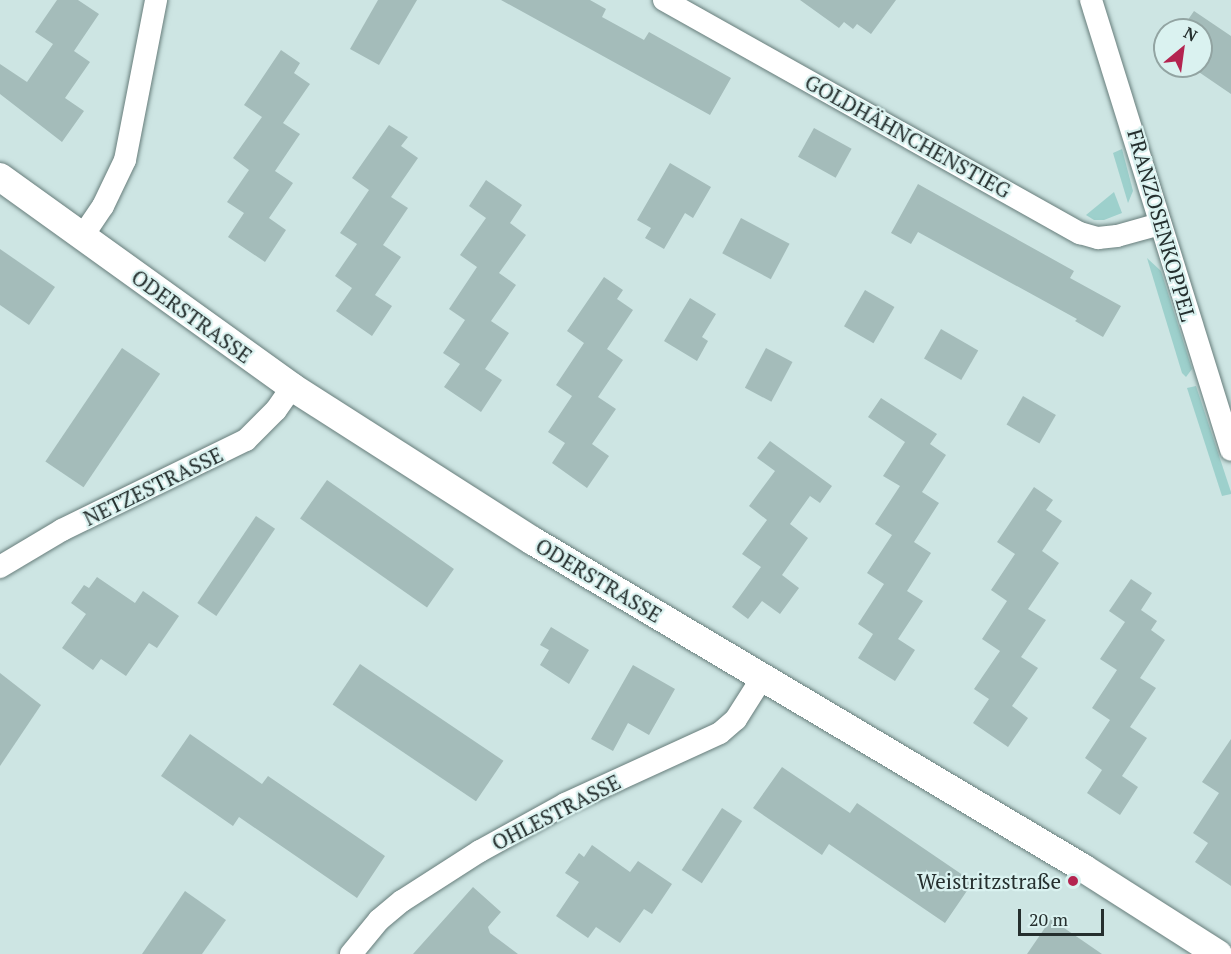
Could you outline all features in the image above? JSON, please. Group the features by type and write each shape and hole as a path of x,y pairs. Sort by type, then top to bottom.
{"street":[{"path":"82,237 103,206 125,160 156,0"},
{"name":"GOLDHÄHNCHENSTIEG","path":"664,0 1080,233 1098,238 1117,236 1160,224"},
{"name":"FRANZOSENKOPPEL","path":"1091,0 1136,136 1160,224 1231,450"},
{"name":"ODERSTRASSE","path":"0,177 292,387 533,541 1093,874 1218,954"},
{"name":"NETZESTRASSE","path":"0,567 62,530 246,440 276,410 292,387"},
{"name":"OHLESTRASSE","path":"353,953 379,920 402,901 480,850 565,804 720,734 736,719 762,678"}],"shaded area":[{"path":"1122,149 1133,191 1128,203 1113,153"},
{"path":"1114,192 1122,213 1104,220 1094,220 1086,215"},
{"path":"1147,258 1161,271 1192,369 1186,377 1182,373"},
{"path":"1196,386 1231,494 1222,496 1187,388"}],"building":[{"path":"57,0 78,0 99,14 74,51 90,62 65,98 84,111 62,142 0,94 0,64 27,82 53,44 35,32"},
{"path":"378,0 417,0 379,65 350,49"},
{"path":"501,0 590,0 606,9 602,17 644,40 649,32 731,78 710,115"},
{"path":"800,0 896,0 871,34 857,24 853,29 844,22 839,28"},
{"path":"1194,11 1204,18 1189,18"},
{"path":"1213,24 1231,36 1231,94 1208,78 1213,78"},
{"path":"281,50 300,63 294,73 310,84 283,123 300,134 275,171 293,183 269,218 286,230 265,262 228,237 244,213 227,202 249,170 233,158 262,117 244,105"},
{"path":"389,125 408,137 401,146 418,158 391,197 408,208 383,245 401,257 375,295 392,306 372,336 336,311 352,288 335,276 357,244 340,233 369,190 352,178"},
{"path":"814,128 852,149 836,178 798,157"},
{"path":"670,163 711,187 693,218 685,213 664,249 645,238 651,228 637,220"},
{"path":"486,180 522,205 510,223 526,235 499,273 516,285 491,321 509,333 485,369 502,380 481,412 444,387 460,364 443,353 465,320 449,309 477,267 460,255 486,218 469,206"},
{"path":"918,184 1074,271 1070,278 1121,306 1103,337 1075,321 1077,319 918,232 911,244 891,233"},
{"path":"741,218 790,244 771,279 722,253"},
{"path":"0,249 55,287 29,325 0,305"},
{"path":"604,277 623,290 617,299 633,310 607,349 623,360 598,397 616,409 592,444 609,456 587,488 552,463 565,443 548,432 572,396 556,385 584,343 567,331"},
{"path":"865,290 894,307 873,343 844,326"},
{"path":"690,298 716,314 702,337 708,341 697,361 664,341"},
{"path":"941,329 978,351 961,380 924,358"},
{"path":"122,348 160,374 84,487 45,462"},
{"path":"766,348 792,362 771,402 745,388"},
{"path":"1023,396 1056,415 1039,444 1006,425"},
{"path":"881,398 937,434 930,444 946,455 922,492 939,503 914,542 931,553 907,591 923,601 898,639 915,650 895,681 858,658 873,634 858,624 884,584 867,573 892,535 875,524 900,486 883,476 905,442 868,417"},
{"path":"770,441 832,486 820,503 810,496 790,524 808,538 782,575 799,588 780,614 762,601 748,619 732,607 761,567 742,554 767,520 749,506 775,471 757,458"},
{"path":"327,480 454,569 427,607 300,519"},
{"path":"1034,487 1053,500 1046,510 1062,521 1042,551 1059,563 1028,609 1046,620 1021,657 1038,668 1012,706 1028,718 1008,747 973,723 989,699 974,689 1000,651 982,639 1007,601 991,590 1015,554 997,542"},
{"path":"256,516 275,529 216,616 197,603"},
{"path":"97,577 135,603 143,591 179,616 157,648 149,643 126,676 101,659 93,670 62,648 86,614 71,603 84,585 89,588"},
{"path":"1131,579 1152,593 1141,610 1157,621 1151,630 1165,640 1140,678 1156,688 1130,727 1147,738 1122,776 1138,787 1120,815 1087,793 1102,770 1085,758 1110,720 1092,708 1117,670 1100,659 1125,622 1109,611"},
{"path":"551,627 589,650 569,684 540,665 549,650 540,645"},
{"path":"360,664 503,761 476,801 333,705"},
{"path":"633,665 675,689 649,735 628,723 613,751 591,739"},
{"path":"0,673 41,705 0,766"},
{"path":"190,734 262,784 268,776 385,856 357,898 239,817 233,826 161,776"},
{"path":"1231,739 1231,886 1195,862 1208,843 1193,833 1219,793 1202,782"},
{"path":"782,767 850,813 857,803 973,882 945,923 829,844 822,855 753,808"},
{"path":"722,808 742,821 702,883 682,870"},
{"path":"592,845 630,872 638,861 672,884 652,914 644,909 620,943 596,927 588,938 556,916 579,882 565,873 579,853 584,857"},
{"path":"473,887 501,912 488,927 490,933 518,954 413,954"},
{"path":"185,891 226,920 202,954 142,954"},
{"path":"1051,919 1102,954 1027,954"}],"place":[{"name":"Weistritzstraße","path":"1073,881"}]}
